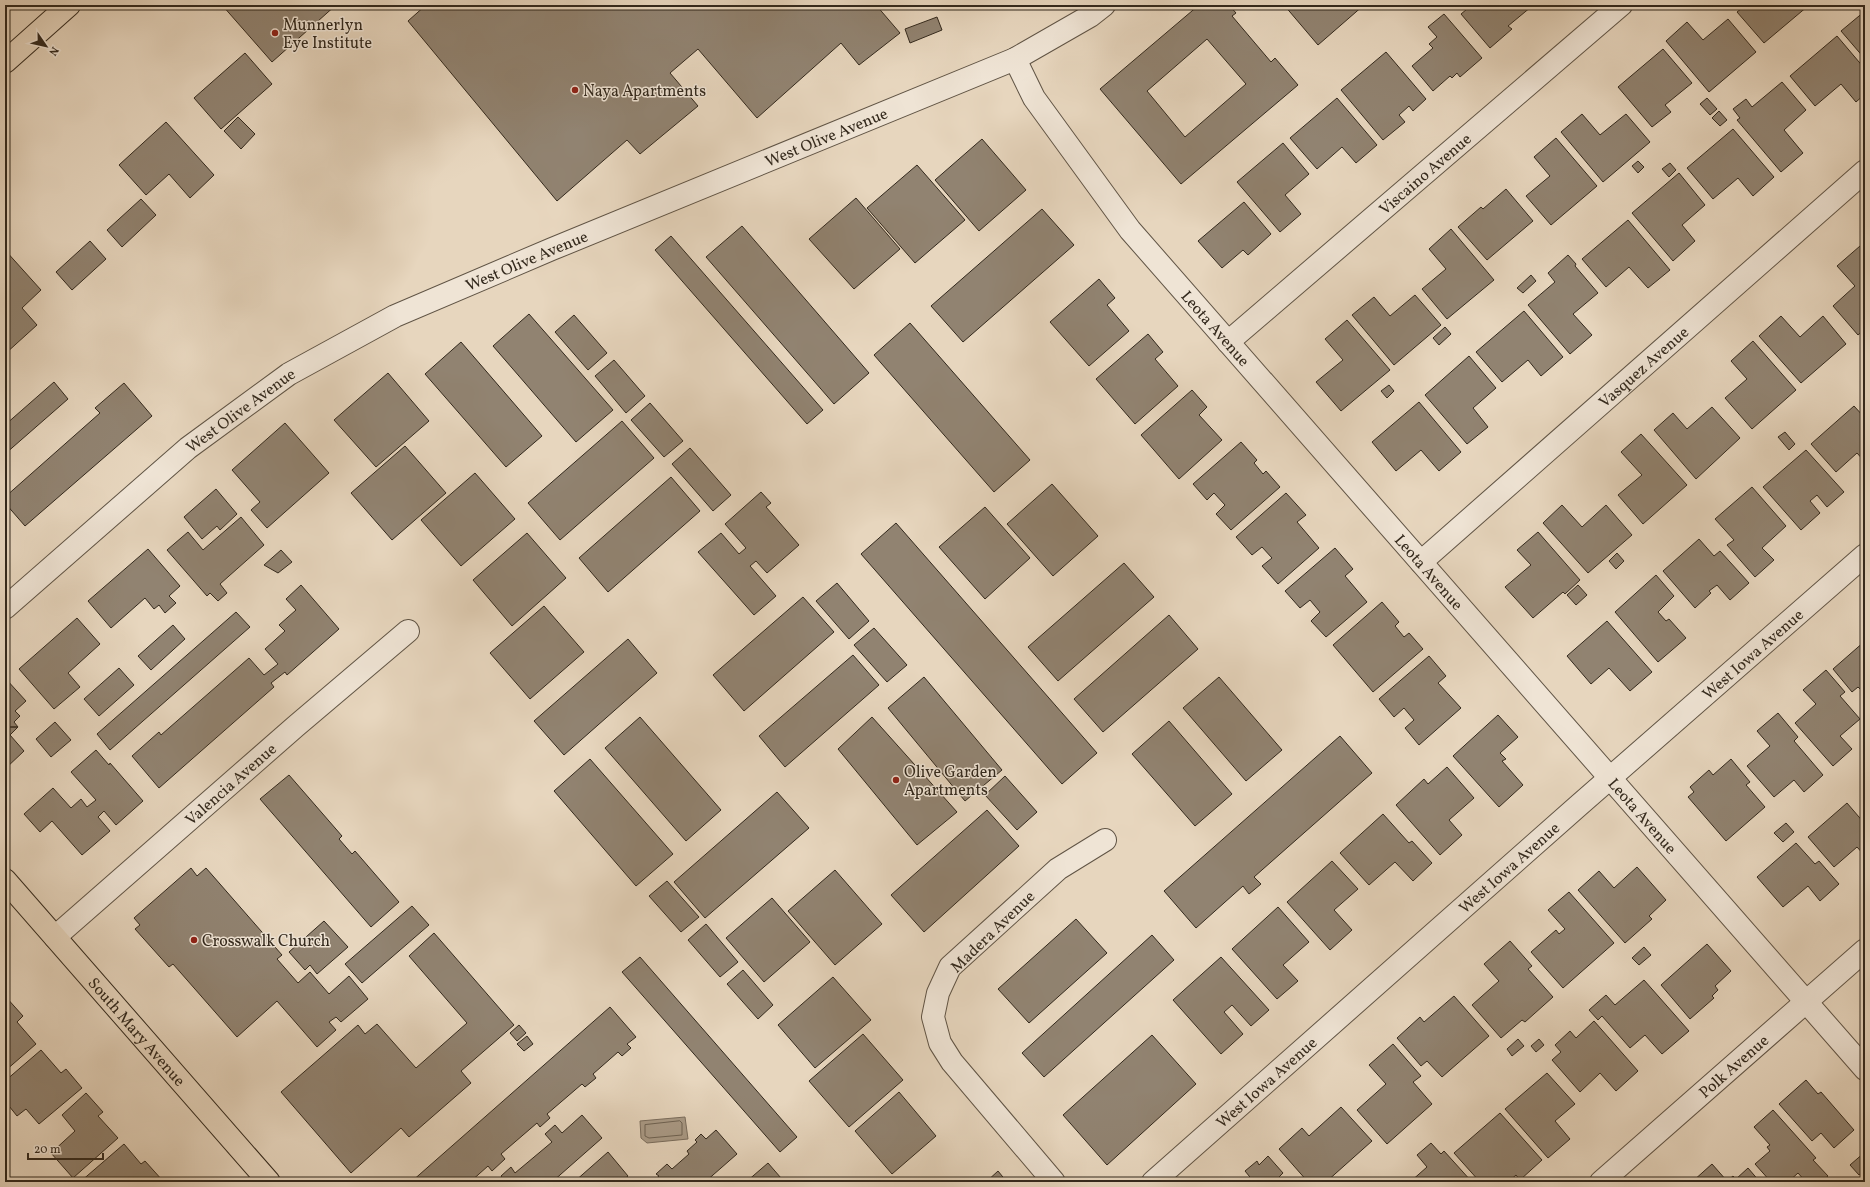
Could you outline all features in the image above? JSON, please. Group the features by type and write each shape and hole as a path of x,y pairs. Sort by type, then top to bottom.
{"main road":[{"path":"5,62 69,5"},
{"name":"South Mary Avenue","path":"5,880 269,1182"}],"street":[{"name":"West Olive Avenue","path":"5,608 188,448 289,374 395,316 552,249 1015,59 1090,16 1104,5"},
{"name":"Viscaino Avenue","path":"1228,342 1622,5"},
{"name":"Leota Avenue","path":"1015,59 1034,98 1130,230 1865,1069"},
{"name":"Vasquez Avenue","path":"1421,562 1865,170"},
{"name":"West Iowa Avenue","path":"1153,1182 1865,555"},
{"name":"Valencia Avenue","path":"55,937 296,726 408,631"},
{"name":"Madera Avenue","path":"1054,1182 952,1062 940,1043 933,1017 938,993 950,967 1058,869 1105,840"},
{"name":"Polk Avenue","path":"1601,1182 1865,950"}],"water":[{"path":"685,1117 688,1139 647,1143 641,1138 640,1121"}],"building":[{"name":"Munnerlyn Eye Institute","path":"222,5 336,5 272,62"},
{"name":"Naya Apartments","path":"426,5 876,5 900,33 859,65 841,43 757,118 698,49 670,73 698,106 640,154 627,140 557,201 408,21"},
{"path":"1199,5 1229,5 1236,13 1232,16 1271,62 1275,58 1298,85 1181,184 1100,89","holes":["1207,39 1246,84 1185,137 1147,91"]},
{"path":"1284,5 1364,5 1318,45"},
{"path":"1472,5 1529,5 1531,7 1508,26 1512,29 1490,48 1461,14"},
{"path":"1746,5 1808,6 1764,43 1737,12"},
{"path":"1865,11 1865,59 1841,31"},
{"path":"1444,14 1482,58 1460,77 1457,73 1452,78 1450,76 1433,91 1412,66 1433,48 1429,44 1437,37 1428,27"},
{"path":"937,17 942,30 910,43 905,29"},
{"path":"1728,19 1756,52 1709,92 1666,41 1687,22 1703,40"},
{"path":"1837,36 1865,69 1865,94 1856,102 1841,84 1815,106 1790,76"},
{"path":"1663,49 1692,83 1665,105 1671,112 1652,127 1618,87"},
{"path":"1386,52 1426,99 1413,111 1409,106 1399,115 1405,122 1383,140 1341,90"},
{"path":"245,53 272,84 221,129 194,98"},
{"path":"1782,82 1806,110 1784,130 1803,153 1781,172 1737,120 1740,118 1733,109 1746,99 1752,107"},
{"path":"1337,98 1377,145 1356,163 1342,147 1317,169 1290,138"},
{"path":"1707,98 1717,109 1710,115 1700,104"},
{"path":"1719,111 1727,120 1720,126 1712,118"},
{"path":"1582,114 1600,135 1626,114 1650,142 1603,182 1561,132"},
{"path":"238,117 255,134 241,149 224,131"},
{"path":"166,122 214,175 190,198 169,174 146,195 119,165"},
{"path":"1733,129 1774,177 1753,196 1738,178 1713,199 1687,168"},
{"path":"1556,138 1597,186 1551,225 1526,196 1550,176 1534,157"},
{"path":"982,139 1026,190 979,231 935,180"},
{"path":"1283,143 1309,174 1285,195 1301,214 1280,232 1237,182"},
{"path":"1638,161 1644,167 1638,173 1632,166"},
{"path":"1670,163 1676,170 1669,177 1662,169"},
{"path":"917,165 965,220 915,263 867,208"},
{"path":"1679,173 1705,205 1682,225 1695,241 1673,261 1632,213"},
{"path":"1506,189 1533,221 1487,260 1458,227 1481,207 1483,209"},
{"path":"856,198 900,249 854,289 809,239"},
{"path":"141,199 156,215 122,247 107,230"},
{"path":"1244,202 1271,234 1248,255 1243,250 1222,268 1198,241"},
{"path":"1042,209 1074,245 963,342 931,306"},
{"path":"1628,220 1670,270 1648,288 1629,267 1606,287 1582,259"},
{"path":"742,226 869,373 834,404 706,257"},
{"path":"1451,229 1494,280 1447,319 1422,289 1446,269 1429,249"},
{"path":"671,236 823,410 807,424 655,250"},
{"path":"90,241 106,259 72,290 56,272"},
{"path":"1860,246 1865,252 1865,329 1858,335 1833,306 1855,286 1837,266"},
{"path":"5,250 41,290 22,308 37,325 5,354"},
{"path":"1568,255 1576,264 1575,266 1598,293 1573,314 1592,335 1570,354 1528,305 1555,282 1548,273"},
{"path":"1531,275 1536,281 1523,293 1517,288"},
{"path":"1099,279 1115,298 1107,305 1129,331 1089,366 1050,322"},
{"path":"1415,295 1441,325 1394,365 1352,315 1374,297 1390,316"},
{"path":"1524,311 1563,357 1541,376 1528,360 1502,382 1476,352"},
{"path":"529,314 613,410 576,442 493,346"},
{"path":"574,315 607,353 588,370 555,332"},
{"path":"1781,316 1800,337 1823,316 1846,344 1801,383 1759,336"},
{"path":"1347,320 1390,370 1341,411 1316,382 1343,360 1325,339"},
{"path":"910,323 1030,460 994,492 874,355"},
{"path":"1445,327 1451,334 1439,345 1433,338"},
{"path":"1148,334 1163,352 1155,359 1178,386 1135,424 1096,379"},
{"path":"1753,341 1796,390 1752,429 1725,398 1747,379 1731,361"},
{"path":"461,342 542,436 506,467 425,374"},
{"path":"1469,356 1496,388 1473,408 1488,427 1467,444 1425,395"},
{"path":"614,360 645,396 626,413 595,376"},
{"path":"388,373 429,421 376,467 334,420"},
{"path":"54,382 68,399 5,454 5,425"},
{"path":"124,383 152,416 25,526 5,503 5,497 100,413 95,408"},
{"path":"1389,385 1394,391 1387,398 1381,391"},
{"path":"1192,390 1207,407 1199,415 1222,440 1179,479 1141,435"},
{"path":"1419,402 1461,452 1439,471 1421,450 1396,471 1372,442"},
{"path":"650,403 683,441 664,457 631,420"},
{"path":"1854,406 1865,418 1865,462 1857,453 1836,472 1811,444"},
{"path":"1712,407 1740,438 1696,479 1654,430 1673,413 1687,429"},
{"path":"622,421 654,458 560,540 528,503"},
{"path":"285,423 329,473 267,528 251,510 260,502 232,470"},
{"path":"1785,432 1795,444 1789,450 1778,437"},
{"path":"1641,434 1687,485 1643,524 1618,495 1642,475 1621,452"},
{"path":"1241,442 1257,460 1254,463 1263,474 1266,471 1280,487 1231,530 1216,514 1225,505 1214,493 1207,500 1193,484"},
{"path":"405,446 446,493 392,540 351,493"},
{"path":"690,448 731,495 713,511 672,464"},
{"path":"1806,450 1844,492 1827,507 1817,495 1810,501 1820,513 1801,530 1763,487"},
{"path":"475,473 515,519 461,566 421,520"},
{"path":"671,477 700,511 608,592 579,558"},
{"path":"1052,484 1098,536 1053,576 1007,524"},
{"path":"1752,487 1786,526 1762,548 1774,560 1755,577 1727,545 1734,540 1715,519"},
{"path":"216,489 237,514 220,530 217,526 202,539 184,517"},
{"path":"761,492 771,503 766,507 799,545 767,573 756,561 750,566 776,596 754,615 698,552 721,533 739,554 746,548 725,524"},
{"path":"1286,493 1306,515 1297,522 1319,548 1278,584 1262,566 1272,558 1262,547 1252,555 1236,537"},
{"path":"1562,505 1582,527 1606,505 1632,535 1588,573 1543,523"},
{"path":"985,507 1030,558 985,599 939,547"},
{"path":"241,517 264,545 220,584 227,593 218,601 210,593 207,596 167,550 188,532 203,550"},
{"path":"896,523 1097,753 1062,784 861,554"},
{"path":"1538,532 1580,580 1565,594 1563,592 1533,618 1505,587 1531,565 1517,550"},
{"path":"527,533 566,578 512,626 473,580"},
{"path":"1699,539 1714,556 1720,551 1749,583 1730,600 1717,585 1709,591 1711,593 1695,608 1663,571"},
{"path":"1335,548 1353,569 1345,576 1367,602 1326,637 1311,621 1320,612 1310,600 1300,608 1285,591"},
{"path":"148,549 180,586 169,596 176,603 165,613 159,605 154,609 145,598 111,628 88,601"},
{"path":"281,550 292,562 278,573 264,565"},
{"path":"1617,553 1624,561 1616,569 1609,561"},
{"path":"1124,563 1154,597 1058,681 1028,647"},
{"path":"1656,575 1674,596 1658,612 1666,621 1669,619 1686,638 1658,662 1615,612"},
{"path":"837,583 869,621 849,639 816,601"},
{"path":"301,585 339,629 287,675 285,672 271,683 274,687 159,788 132,756 159,732 161,735 249,658 264,675 278,664 265,649 285,631 279,625 296,610 286,599"},
{"path":"1578,585 1587,595 1576,605 1567,595"},
{"path":"803,597 834,632 744,711 713,675"},
{"path":"1382,602 1399,622 1395,626 1404,637 1409,633 1423,649 1373,692 1333,645"},
{"path":"544,606 584,652 530,699 490,653"},
{"path":"236,612 250,627 110,750 97,734"},
{"path":"1169,615 1198,649 1103,732 1074,699"},
{"path":"77,618 100,644 68,673 80,687 54,709 19,669"},
{"path":"1607,621 1652,672 1630,691 1609,668 1591,684 1567,656"},
{"path":"173,625 185,639 151,670 138,656"},
{"path":"874,628 907,665 887,682 854,645"},
{"path":"628,639 657,673 564,755 534,721"},
{"path":"1865,641 1865,694 1858,687 1852,692 1833,669"},
{"path":"853,655 879,685 785,767 759,736"},
{"path":"1429,656 1446,676 1438,683 1461,708 1419,745 1405,728 1414,720 1404,708 1394,717 1379,699"},
{"path":"119,668 134,685 99,716 84,699"},
{"path":"1826,670 1845,692 1840,696 1860,719 1840,736 1852,749 1833,766 1795,723 1816,704 1803,690"},
{"path":"924,677 1002,770 965,801 888,708"},
{"path":"1219,677 1282,750 1246,781 1183,708"},
{"path":"6,679 26,701 15,711 20,716 14,722 18,727 5,727"},
{"path":"1778,713 1798,737 1794,741 1823,775 1804,792 1794,780 1774,797 1747,766 1770,746 1757,731"},
{"path":"1498,715 1518,737 1500,753 1506,759 1502,761 1523,785 1499,807 1453,756"},
{"path":"640,717 721,810 686,841 605,748"},
{"name":"Olive Garden Apartments","path":"872,717 957,812 917,845 838,749"},
{"path":"1169,721 1232,794 1195,826 1132,754"},
{"path":"55,722 71,740 51,757 36,739"},
{"path":"5,727 18,727 10,735 24,751 5,769"},
{"path":"1340,736 1372,773 1254,877 1261,884 1249,894 1243,886 1196,928 1164,891"},
{"path":"96,750 109,765 110,763 143,801 116,825 104,811 98,817 110,831 82,855 52,821 40,832 24,814 53,788 71,808 81,799 87,807 96,800 71,772"},
{"path":"590,759 673,854 636,886 554,791"},
{"path":"1731,759 1750,782 1746,785 1765,807 1726,841 1688,797 1694,792 1690,787 1709,770 1713,775"},
{"path":"1447,767 1474,798 1449,820 1462,835 1440,855 1396,805 1424,779 1428,784"},
{"path":"289,775 342,836 339,839 352,854 355,851 399,902 371,927 260,799"},
{"path":"1005,776 1037,812 1017,830 985,795"},
{"path":"777,792 809,828 705,918 674,882"},
{"path":"1847,803 1865,824 1865,856 1857,847 1834,867 1808,837"},
{"path":"987,810 1019,846 924,932 891,895"},
{"path":"1383,814 1409,843 1412,841 1432,863 1413,881 1395,862 1369,885 1340,853"},
{"path":"1786,823 1794,832 1783,842 1774,833"},
{"path":"1796,843 1815,864 1819,861 1839,884 1820,901 1808,886 1783,907 1757,877"},
{"path":"1332,861 1358,889 1334,910 1352,930 1330,950 1287,902"},
{"path":"1637,867 1666,900 1649,916 1652,919 1625,943 1578,890 1599,871 1614,888"},
{"path":"191,868 197,876 206,868 282,955 277,959 298,983 310,972 329,994 349,976 368,999 341,1022 336,1017 329,1022 336,1030 317,1047 277,1001 237,1037 173,964 169,967 135,929 140,925 134,918"},
{"path":"835,870 882,924 835,965 788,911"},
{"path":"667,881 699,917 681,932 649,896"},
{"path":"1569,892 1614,943 1563,988 1531,952 1556,930 1559,934 1565,929 1548,910"},
{"path":"772,898 810,942 764,982 726,938"},
{"path":"412,906 429,925 362,983 345,964"},
{"path":"1278,907 1309,942 1283,965 1298,981 1277,999 1232,949"},
{"path":"1076,919 1107,953 1029,1023 998,989"},
{"path":"324,921 348,947 317,974 310,965 305,970 289,952"},
{"path":"706,924 738,962 720,977 688,940"},
{"path":"434,933 514,1025 461,1071 471,1083 409,1137 401,1128 351,1173 281,1092 358,1025 365,1034 377,1024 416,1068 467,1023 409,956"},
{"path":"1152,935 1174,960 1044,1077 1022,1053"},
{"path":"1510,941 1532,966 1528,969 1553,997 1525,1022 1522,1020 1501,1038 1472,1005 1499,981 1484,964"},
{"path":"1707,944 1731,971 1715,986 1718,990 1712,996 1714,998 1690,1019 1661,985"},
{"path":"1644,947 1651,955 1639,965 1632,958"},
{"path":"640,957 797,1137 780,1152 622,972"},
{"path":"1221,957 1269,1010 1251,1026 1232,1005 1224,1012 1243,1034 1221,1054 1173,1000"},
{"path":"743,970 773,1005 758,1019 727,984"},
{"path":"833,977 871,1020 815,1068 778,1025"},
{"path":"1644,980 1689,1031 1662,1054 1645,1035 1630,1048 1602,1016 1598,1020 1589,1010 1606,995 1615,1005"},
{"path":"5,996 23,1016 17,1022 36,1044 5,1071"},
{"path":"1454,996 1489,1036 1442,1077 1427,1061 1421,1066 1397,1038 1420,1017 1424,1022"},
{"path":"610,1007 636,1037 627,1044 631,1048 622,1056 618,1052 593,1074 596,1078 585,1087 582,1084 547,1114 550,1118 540,1127 537,1123 501,1154 505,1159 492,1171 488,1166 470,1182 467,1179 464,1182 411,1182"},
{"path":"1594,1021 1638,1071 1616,1091 1600,1073 1580,1092 1552,1060 1561,1052 1555,1045 1570,1031 1576,1038"},
{"path":"519,1025 526,1033 517,1041 510,1033"},
{"path":"863,1034 903,1080 849,1127 809,1081"},
{"path":"1152,1035 1196,1084 1107,1165 1063,1115"},
{"path":"527,1036 533,1044 524,1051 517,1044"},
{"path":"1518,1039 1524,1046 1512,1056 1507,1049"},
{"path":"1539,1039 1544,1045 1536,1052 1531,1046"},
{"path":"1393,1044 1421,1076 1413,1082 1432,1104 1387,1144 1357,1110 1386,1084 1369,1065"},
{"path":"41,1050 61,1073 66,1069 82,1088 39,1124 26,1109 17,1116 5,1101 5,1081"},
{"path":"1547,1073 1575,1104 1555,1121 1570,1139 1548,1158 1505,1109"},
{"path":"1806,1080 1818,1094 1821,1092 1854,1130 1834,1148 1821,1133 1812,1141 1779,1104"},
{"path":"899,1092 936,1136 892,1174 855,1131"},
{"path":"86,1093 103,1112 98,1116 118,1138 73,1178 51,1153 75,1131 62,1115"},
{"path":"1341,1107 1372,1141 1326,1182 1308,1182 1279,1149 1302,1128 1309,1136"},
{"path":"1773,1110 1816,1158 1813,1160 1828,1176 1821,1182 1806,1182 1798,1173 1788,1182 1771,1182 1755,1164 1770,1151 1767,1147 1770,1145 1754,1127"},
{"path":"1500,1113 1542,1160 1520,1180 1516,1175 1508,1182 1480,1182 1454,1153"},
{"path":"582,1115 602,1138 552,1182 505,1182 501,1176 511,1167 515,1173 552,1142 545,1134 555,1125 562,1133"},
{"path":"716,1130 737,1154 705,1182 652,1182 659,1176 656,1174 667,1164 672,1169 689,1154 687,1151 697,1142 695,1140 701,1134 706,1139"},
{"path":"1431,1143 1441,1154 1444,1151 1472,1182 1410,1182 1427,1167 1417,1155"},
{"path":"124,1144 141,1164 145,1161 163,1181 80,1182"},
{"path":"608,1152 628,1176 621,1182 574,1182"},
{"path":"1865,1152 1865,1170 1859,1175 1850,1165"},
{"path":"1268,1156 1283,1173 1279,1177 1283,1182 1254,1182 1245,1171 1257,1161 1259,1165"},
{"path":"768,1163 781,1178 777,1182 746,1182"},
{"path":"1712,1164 1727,1181 1733,1176 1736,1179 1748,1168 1760,1182 1693,1181"},
{"path":"998,1171 1007,1182 986,1182"}],"place":[{"name":"Munnerlyn Eye Institute","path":"275,33"},
{"name":"Naya Apartments","path":"575,90"},
{"name":"Olive Garden Apartments","path":"896,780"},
{"name":"Crosswalk Church","path":"194,940"}]}
